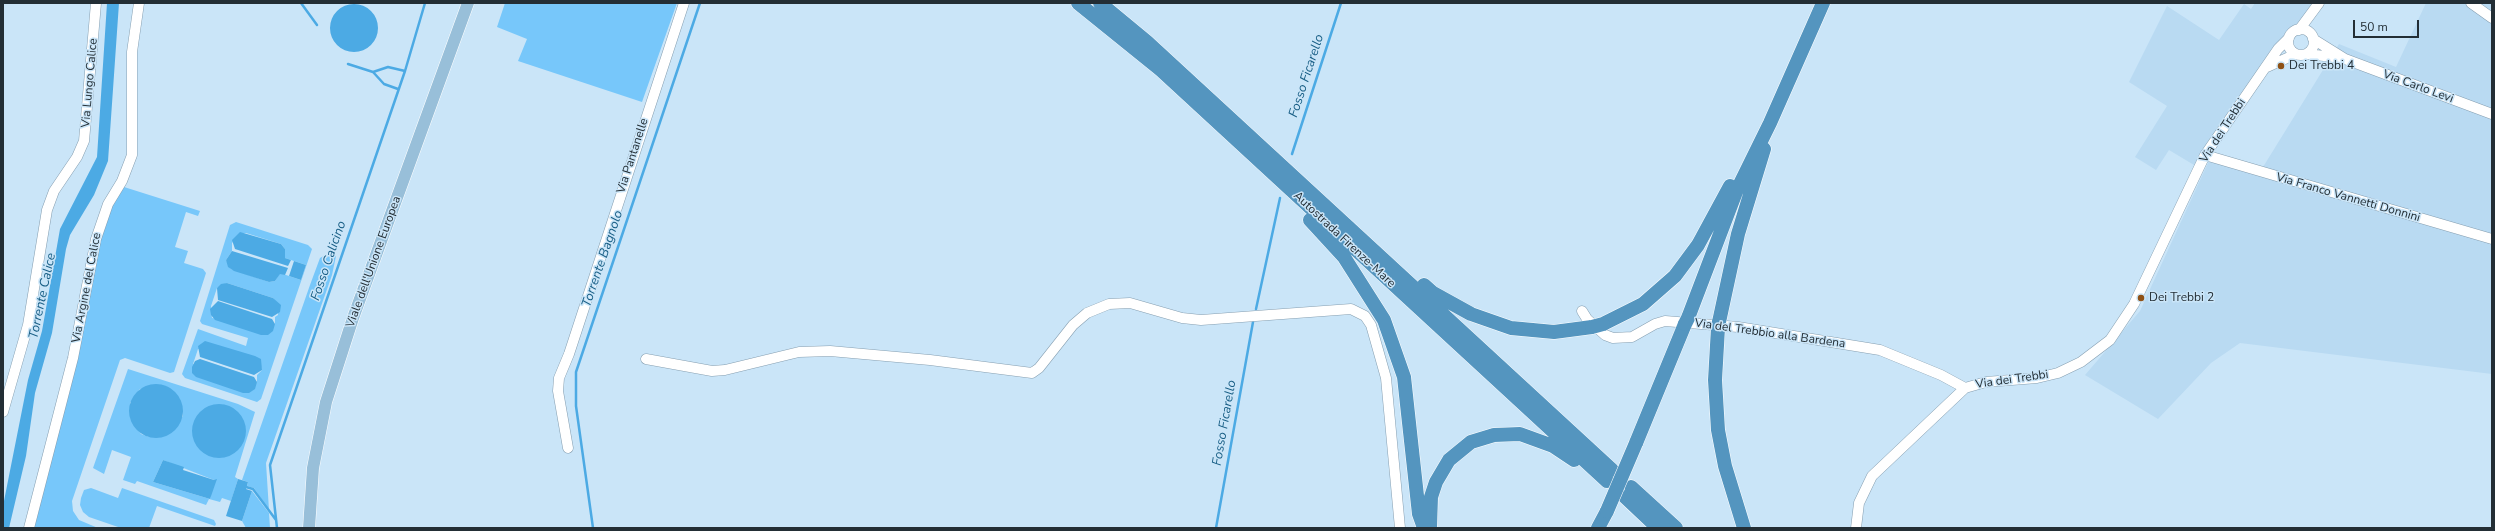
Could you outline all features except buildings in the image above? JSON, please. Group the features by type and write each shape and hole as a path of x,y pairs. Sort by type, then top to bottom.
{"highway":[{"name":"Autostrada Firenze-Mare","path":"1078,3 1161,70 1608,479"},
{"name":"Autostrada Firenze-Mare","path":"1100,3 1147,42 1348,224 1608,479"},
{"path":"1598,528 1607,511 1636,443 1708,269 1736,192 1770,123 1823,3"},
{"path":"1348,224 1370,236 1433,293 1483,319 1511,328 1538,332 1569,331 1597,325 1643,304 1675,276 1698,245 1743,163 1770,123"},
{"path":"1744,528 1725,466 1718,430 1715,380 1718,325 1738,234 1759,167 1770,123"},
{"path":"1262,164 1271,182 1344,257 1384,320 1404,377 1419,514 1424,528"},
{"path":"1430,528 1431,497 1436,482 1449,460 1471,442 1488,436 1520,434 1553,446 1608,479"},
{"path":"1626,496 1653,528"},
{"path":"1626,496 1658,528"},
{"path":"1626,496 1676,528"}],"main road":[{"name":"Viale dell'Unione Europea","path":"309,528 313,468 326,402 353,318 468,3"}],"street":[{"name":"Via Lungo Calice","path":"3,412 28,325 47,210 54,191 77,157 84,141 96,3"},
{"name":"Via Argine del Calice","path":"29,528 73,358 96,239 108,204 122,181 132,155 132,52 139,3"},
{"name":"Via Pantanelle","path":"568,448 558,391 558,378 569,354 684,3"},
{"path":"2301,54 2289,47 2289,38 2299,30 2319,3"},
{"path":"2471,3 2492,18"},
{"path":"2265,68 2301,54 2312,48 2311,12"},
{"path":"2299,30 2307,31 2312,37"},
{"name":"Via Carlo Levi","path":"2312,37 2344,59"},
{"name":"Via dei Trebbi","path":"1856,528 1859,503 1872,476 1965,388 1986,382 2037,378 2058,373 2081,362 2110,340 2134,304 2205,155 2278,49 2289,38"},
{"name":"Via Carlo Levi","path":"2301,54 2344,59 2492,114"},
{"name":"Via Franco Vannetti Donnini","path":"2205,155 2492,239"},
{"path":"646,360 712,370 725,370 799,352 830,351 930,360 1032,373 1039,368 1082,317 1109,304 1130,303 1176,316 1201,320 1351,309 1365,316 1371,325 1386,378 1400,528"},
{"name":"Via del Trebbio alla Bardena","path":"1582,311 1587,319 1605,335 1613,338 1632,337 1655,324 1669,321 1738,327 1880,350 1941,375 1965,388"}],"shaded area":[{"path":"107,3 119,3 108,161 94,195 70,235 66,249 52,333 35,393 26,456 9,528 3,528 3,506 28,380 42,331 60,229 97,157"},
{"path":"505,3 677,3 642,102 518,61 527,39 497,27"},
{"path":"2255,3 2318,3 2291,34 2289,46 2265,68 2199,168 2169,150 2156,170 2135,157 2167,106 2129,82 2167,6 2219,40 2244,4 2251,9"},
{"path":"2426,3 2492,3 2492,374 2240,343 2211,363 2158,419 2085,375 2140,311 2213,152 2263,167 2339,44 2396,67"},
{"path":"354,4 363,6 371,11 376,19 378,28 376,37 371,45 363,50 354,52 345,50 337,45 332,37 330,28 332,19 337,11 345,6"},
{"path":"124,187 200,211 198,216 186,212 175,247 188,251 184,263 203,269 206,273 174,372 170,373 125,358 120,360 72,501 73,511 79,520 98,528 31,528 92,271 108,211"},
{"path":"236,222 308,245 312,249 261,399 257,402 185,378 182,374 198,329 246,346 248,338 202,324 200,321 230,225","holes":["246,233 281,244 285,249 285,258 306,265 301,280 280,273 275,281 269,282 231,269 226,260 232,251 232,243 240,234","227,283 273,298 277,303 278,315 275,317 275,324 212,318 211,306 217,288","198,349 259,360 262,370 257,375 257,382 246,393 193,364"]},
{"path":"240,232 281,244 285,249 285,258 291,260 288,266 235,249 232,240"},
{"path":"232,251 288,268 285,275 280,274 275,281 269,282 234,271 228,267 226,260"},
{"path":"327,254 336,256 332,275 266,463 269,510 254,488 247,486 248,482 242,480 320,258"},
{"path":"294,261 306,265 301,280 289,276"},
{"path":"227,283 273,298 281,305 280,312 272,317 218,300 217,288 221,284"},
{"path":"218,301 272,319 275,324 273,331 268,335 261,335 215,320 211,315 210,309"},
{"path":"205,341 261,359 262,370 254,375 200,357 198,346"},
{"path":"200,359 254,377 257,382 255,389 249,393 243,393 196,377 192,373 192,367 195,361"},
{"path":"128,369 238,404 255,412 235,477 238,479 231,501 222,498 220,502 209,499 206,505 137,481 135,484 123,480 131,457 112,450 104,474 93,468","holes":["166,386 179,398 183,416 166,436 149,437 141,434 131,420 130,403 140,389","163,460 214,480 210,499 153,482"]},
{"path":"156,384 166,386 175,392 181,401 183,411 181,421 175,430 166,436 156,438 146,436 137,430 131,421 129,411 131,401 137,392 146,386"},
{"path":"219,404 229,406 238,412 244,421 246,431 244,441 238,450 229,456 219,458 209,456 200,450 194,441 192,431 194,421 200,412 209,406"},
{"path":"163,460 184,467 183,470 214,480 217,479 210,499 153,482"},
{"path":"238,479 248,482 246,489 252,491 242,521 226,516"},
{"path":"91,488 118,498 122,488 214,520 216,524 215,526 157,506 149,528 121,528 89,517 83,512 80,505 81,498 84,490"},
{"path":"252,491 269,513 270,528 246,528 242,521"}],"waterway":[{"path":"301,3 317,25"},
{"name":"Fosso Calicino","path":"277,528 270,465 405,71 425,3"},
{"name":"Torrente Bagnolo","path":"593,528 576,406 576,372 700,3"},
{"name":"Fosso Ficarello","path":"1292,154 1341,3"},
{"path":"348,64 373,72 388,67 405,71"},
{"path":"373,72 384,84 398,89"},
{"name":"Fosso Ficarello","path":"1256,309 1280,198"},
{"name":"Fosso Ficarello","path":"1216,528 1253,322"},
{"path":"246,487 253,489 276,520"}],"place":[{"name":"Dei Trebbi 4","path":"2281,66"},
{"name":"Dei Trebbi 2","path":"2141,298"}],"water label":[{"name":"Torrente Calice","path":"43,296"}]}
